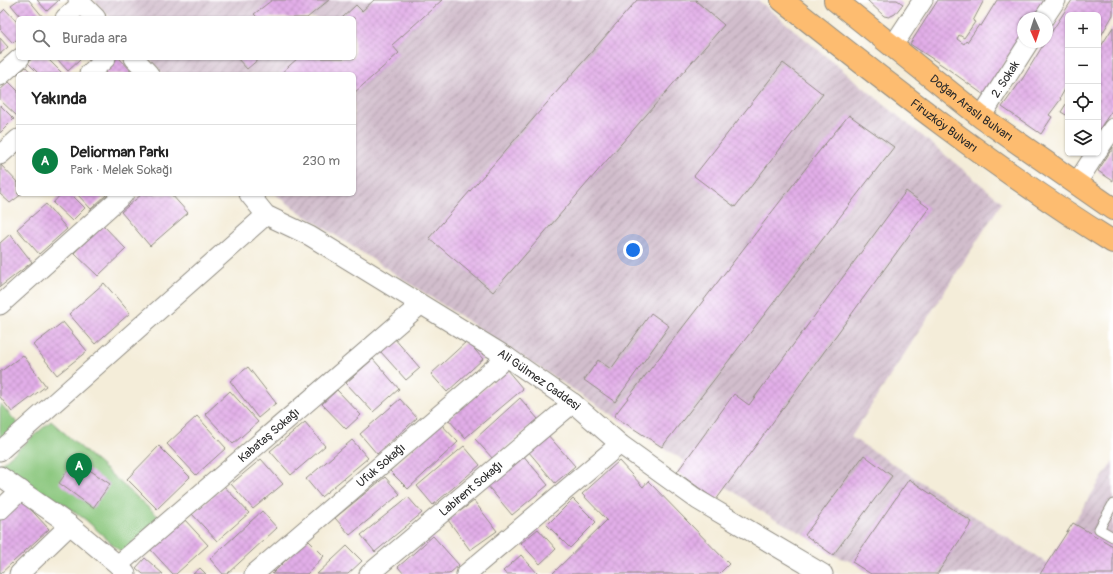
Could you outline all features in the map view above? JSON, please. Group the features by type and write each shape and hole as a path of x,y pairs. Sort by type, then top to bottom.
{"main road":[{"name":"Firuzköy Bulvarı","path":"782,0 873,73 964,140 1071,216 1113,242"},
{"name":"Doğan Araslı Bulvarı","path":"835,0 981,117 1113,209"}],"street":[{"path":"892,47 923,0"},
{"path":"1048,12 1056,0"},
{"path":"67,16 80,2 94,16"},
{"name":"2. Sokak","path":"981,117 1025,48"},
{"path":"0,76 18,60"},
{"path":"91,72 104,60"},
{"path":"136,60 147,72"},
{"path":"1101,146 1113,128"},
{"path":"0,155 16,141"},
{"path":"1076,184 1094,156"},
{"path":"0,305 122,196"},
{"name":"Ali Gülmez Caddesi","path":"252,196 266,215 310,236 420,305 507,357 572,403 620,444 698,500 823,574"},
{"path":"0,451 266,215"},
{"name":"Kabataş Sokağı","path":"122,570 420,305"},
{"name":"Ufuk Sokağı","path":"254,574 507,357"},
{"name":"Labirent Sokağı","path":"369,574 572,403"},
{"path":"466,574 620,444"},
{"path":"0,476 70,525 122,570"},
{"path":"0,510 21,490"},
{"path":"19,574 70,525"}],"lane":[{"path":"1113,504 1099,529 1113,537"}],"shaded area":[{"path":"94,0 758,0 1002,202 851,437 1047,563 1040,574 871,574 852,562 833,555 805,535 759,510 739,495 662,447 298,211 278,196 356,196 356,72 161,72 151,60 356,60 356,16 109,16"},
{"path":"1113,461 1113,546 1073,523"}],"green space":[{"path":"0,403 18,424 0,439"},
{"path":"51,421 159,517 122,553 86,520 65,505 0,467 0,465"}],"building":[{"path":"18,0 29,0 42,16 20,16 11,5"},
{"path":"37,0 59,0 47,11"},
{"path":"272,0 329,0 309,16 256,16 254,14"},
{"path":"374,0 442,0 392,45 399,53 356,91 356,72 282,72 296,60 356,60 356,16 344,16 356,5 362,11"},
{"path":"637,0 697,0 696,1 724,25 493,292 429,238"},
{"path":"867,0 897,0 903,4 895,14 889,17 884,16"},
{"path":"938,0 984,0 973,21 975,22 964,38 959,35 957,39 964,44 979,25 981,26 997,0 1044,0 1037,12 1017,12 1017,43 984,95 910,44"},
{"path":"1072,0 1113,0 1113,15 1101,36 1101,12 1065,12 1065,89 1060,98 1061,99 1049,115 1052,117 1041,134 1002,107 1023,78 1041,48 1053,48 1053,30"},
{"path":"5,9 16,21 16,40 13,43 0,29 0,14"},
{"path":"1113,27 1113,109 1101,127 1101,48"},
{"path":"0,38 8,47 0,54"},
{"path":"30,60 49,60 61,72 37,72 28,63"},
{"path":"58,60 80,60 68,71"},
{"path":"113,60 121,60 132,72 103,72"},
{"path":"239,60 258,60 247,69"},
{"path":"783,63 823,94 735,207 694,176"},
{"path":"26,67 30,72 20,72"},
{"path":"9,82 16,89 16,115 0,100 0,90"},
{"path":"0,105 14,119 0,133"},
{"path":"1065,106 1065,114 1061,112"},
{"path":"849,115 894,147 662,447 614,416 816,155"},
{"path":"1113,147 1113,181 1098,171"},
{"path":"1,165 16,181 16,196 19,196 10,203 0,194"},
{"path":"906,191 929,208 716,500 677,472 734,394 749,405"},
{"path":"59,196 73,196 85,208 72,221 53,203"},
{"path":"79,196 105,196 91,209"},
{"path":"140,196 173,196 188,213 150,246 121,212"},
{"path":"46,204 67,229 39,254 17,229"},
{"path":"103,225 126,249 98,276 74,253"},
{"path":"10,234 32,262 0,287 0,243"},
{"path":"104,283 130,313 95,344 69,314"},
{"path":"651,313 669,326 615,402 584,380 598,360 611,369"},
{"path":"63,322 87,351 57,375 33,345"},
{"path":"394,338 420,368 406,380 380,351"},
{"path":"467,341 483,359 447,392 431,374"},
{"path":"23,355 46,386 12,412 0,397 0,372"},
{"path":"373,359 399,389 373,412 346,383"},
{"path":"248,367 276,403 258,418 230,381"},
{"path":"507,370 523,389 465,438 448,419"},
{"path":"337,390 361,415 346,429 322,404"},
{"path":"230,391 258,422 233,444 205,414"},
{"path":"520,398 538,419 493,459 475,439"},
{"path":"400,399 417,418 377,454 360,434"},
{"path":"197,416 226,448 196,475 167,444"},
{"path":"305,422 325,446 291,475 270,451"},
{"path":"440,423 458,442 408,489 390,471"},
{"path":"547,434 575,466 555,483 528,451"},
{"path":"352,440 368,458 321,497 306,479"},
{"path":"159,446 190,477 157,509 127,479"},
{"path":"464,446 480,465 433,505 417,486"},
{"path":"522,454 548,485 512,515 486,484"},
{"path":"864,455 892,476 833,555 805,535"},
{"path":"261,459 283,484 253,509 231,484"},
{"path":"75,460 110,484 93,508 59,483"},
{"path":"619,461 643,487 648,481 729,564 719,574 552,574 607,520 582,494"},
{"path":"385,477 400,494 350,535 335,518"},
{"path":"909,479 972,522 937,574 871,574 852,562"},
{"path":"224,486 249,513 217,541 192,514"},
{"path":"408,497 422,513 375,552 361,535"},
{"path":"573,499 596,522 570,548 547,525"},
{"path":"22,500 49,529 0,574 0,520"},
{"path":"474,501 497,531 470,550 448,520"},
{"path":"262,511 277,528 227,574 223,574 210,559"},
{"path":"184,519 208,545 176,574 173,574 150,549"},
{"path":"1073,523 1113,546 1113,574 1040,574"},
{"path":"538,529 556,549 540,564 521,543"},
{"path":"433,536 459,565 449,574 404,574 398,567"},
{"path":"307,539 324,556 307,574 272,574"},
{"path":"347,546 362,561 348,574 317,574"},
{"path":"521,555 538,574 506,574 503,571"},
{"path":"145,558 163,574 143,574 136,568"},
{"path":"200,568 206,574 193,574"}],"place":[{"name":"Deliorman Parkı","path":"79,486"}]}
